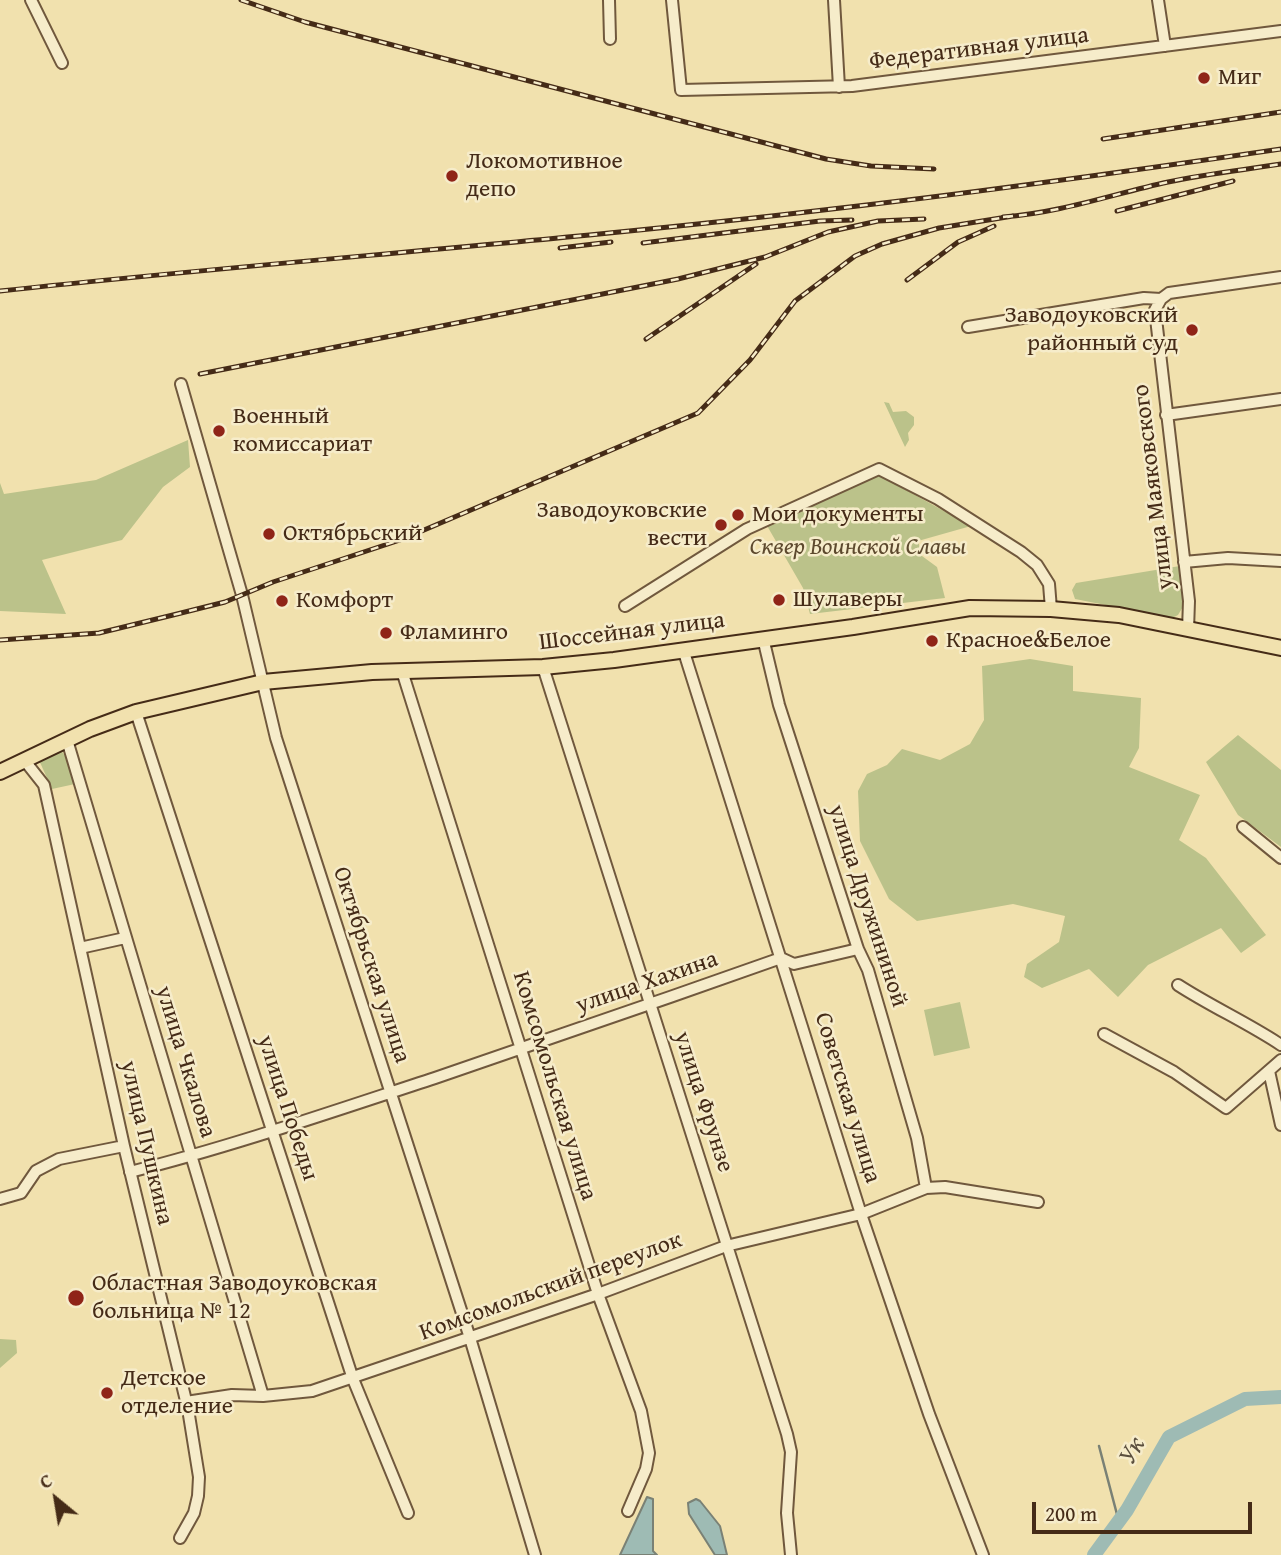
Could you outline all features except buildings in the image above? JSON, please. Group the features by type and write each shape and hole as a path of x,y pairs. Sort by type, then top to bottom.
{"main road":[{"name":"Шоссейная улица","path":"0,772 67,740 136,712 263,682 330,675 543,667 614,660 970,608 1051,609 1119,615 1281,648"}],"street":[{"path":"31,0 62,63"},
{"path":"608,0 610,39"},
{"name":"Федеративная улица","path":"672,0 681,90 839,87 1281,32"},
{"path":"834,0 839,87"},
{"path":"1158,0 1165,46"},
{"path":"968,327 1144,298 1161,299 1170,293 1281,277"},
{"name":"улица Маяковского","path":"1161,299 1156,310 1189,601 1188,630"},
{"name":"Октябрьская улица","path":"181,384 242,597 276,738 470,1338 535,1555"},
{"path":"1166,415 1281,399"},
{"path":"625,606 747,529 879,469 938,499 1037,565 1049,584 1051,609"},
{"path":"1184,562 1228,558 1281,561"},
{"name":"улица Дружининой","path":"763,638 779,705 858,949 868,970 913,1125 926,1188"},
{"name":"Советская улица","path":"683,649 861,1214 929,1413 983,1555"},
{"name":"улица Фрунзе","path":"543,667 791,1451 787,1513 792,1555"},
{"name":"Комсомольская улица","path":"402,671 598,1294 641,1410 649,1453 646,1469 628,1510"},
{"name":"улица Победы","path":"136,712 353,1379 408,1513"},
{"name":"улица Чкалова","path":"67,740 263,1396"},
{"name":"улица Пушкина","path":"25,761 44,785 124,1146 186,1402 199,1477 194,1513 180,1538"},
{"path":"1242,827 1281,858"},
{"path":"80,948 125,938"},
{"name":"улица Хахина","path":"130,1172 191,1156 390,1093 781,958 794,964 858,949"},
{"path":"1178,985 1281,1045"},
{"path":"1104,1034 1174,1072 1226,1108 1281,1060"},
{"path":"1269,1071 1281,1125"},
{"path":"0,1199 22,1193 36,1171 59,1159 124,1146"},
{"path":"926,1188 945,1186 1038,1202"},
{"name":"Комсомольский переулок","path":"186,1402 232,1395 263,1396 312,1391 598,1294 726,1246 861,1214 926,1188"}],"green space":[{"path":"884,402 889,403 893,412 906,411 914,417 914,425 908,433 909,440 905,447"},
{"path":"188,440 190,467 163,487 122,540 42,560 66,614 0,611 0,483 4,494 96,480"},
{"name":"Сквер Воинской Славы","path":"877,474 971,526 918,541 922,556 937,567 945,598 810,614 803,588 766,524"},
{"path":"1180,566 1184,605 1178,615 1172,618 1075,599 1072,590 1076,583"},
{"path":"1030,659 1073,666 1073,691 1141,698 1139,748 1129,767 1200,795 1179,840 1206,858 1266,935 1241,953 1221,928 1148,965 1118,997 1089,969 1042,988 1024,977 1027,964 1059,942 1065,916 1013,904 917,921 889,899 860,841 858,791 867,774 887,765 902,749 940,760 970,744 984,720 982,666"},
{"path":"1238,735 1281,770 1281,847 1238,815 1206,762"},
{"path":"60,749 71,764 75,784 52,789 38,758"},
{"path":"960,1002 970,1048 934,1056 924,1010"},
{"path":"0,1339 16,1340 17,1353 0,1368"}],"water":[{"path":"647,1497 653,1499 653,1551 657,1555 620,1555"},
{"path":"696,1499 720,1526 727,1555 715,1555 689,1514 688,1503"}],"waterway":[{"name":"Ук","path":"1094,1555 1127,1510 1169,1437 1245,1399 1281,1397"},
{"path":"1099,1446 1119,1522"}],"railway":[{"path":"241,0 305,22 826,159 871,166 934,169"},
{"path":"1103,139 1281,112"},
{"path":"0,291 728,221 1000,188 1281,149"},
{"path":"1003,217 1066,207 1182,179 1281,164"},
{"path":"1117,211 1233,181"},
{"path":"0,640 99,633 225,602 273,582 403,539 698,413 750,360 795,301 855,256 882,244 939,228 1013,216"},
{"path":"200,374 678,279 765,257 828,232 878,221 924,219"},
{"path":"643,243 820,221 852,220"},
{"path":"907,280 958,242 994,226"},
{"path":"560,248 611,242"},
{"path":"646,339 756,264"}],"place":[{"name":"Миг","path":"1204,78"},
{"name":"Локомотивное депо","path":"452,176"},
{"name":"Заводоуковский районный суд","path":"1192,330"},
{"name":"Военный комиссариат","path":"219,431"},
{"name":"Мои документы","path":"738,515"},
{"name":"Заводоуковские вести","path":"721,525"},
{"name":"Октябрьский","path":"269,534"},
{"name":"Шулаверы","path":"779,600"},
{"name":"Комфорт","path":"282,601"},
{"name":"Фламинго","path":"386,633"},
{"name":"Красное&Белое","path":"932,641"},
{"name":"Областная Заводоуковская больница № 12","path":"76,1298"},
{"name":"Детское отделение","path":"107,1393"}]}
